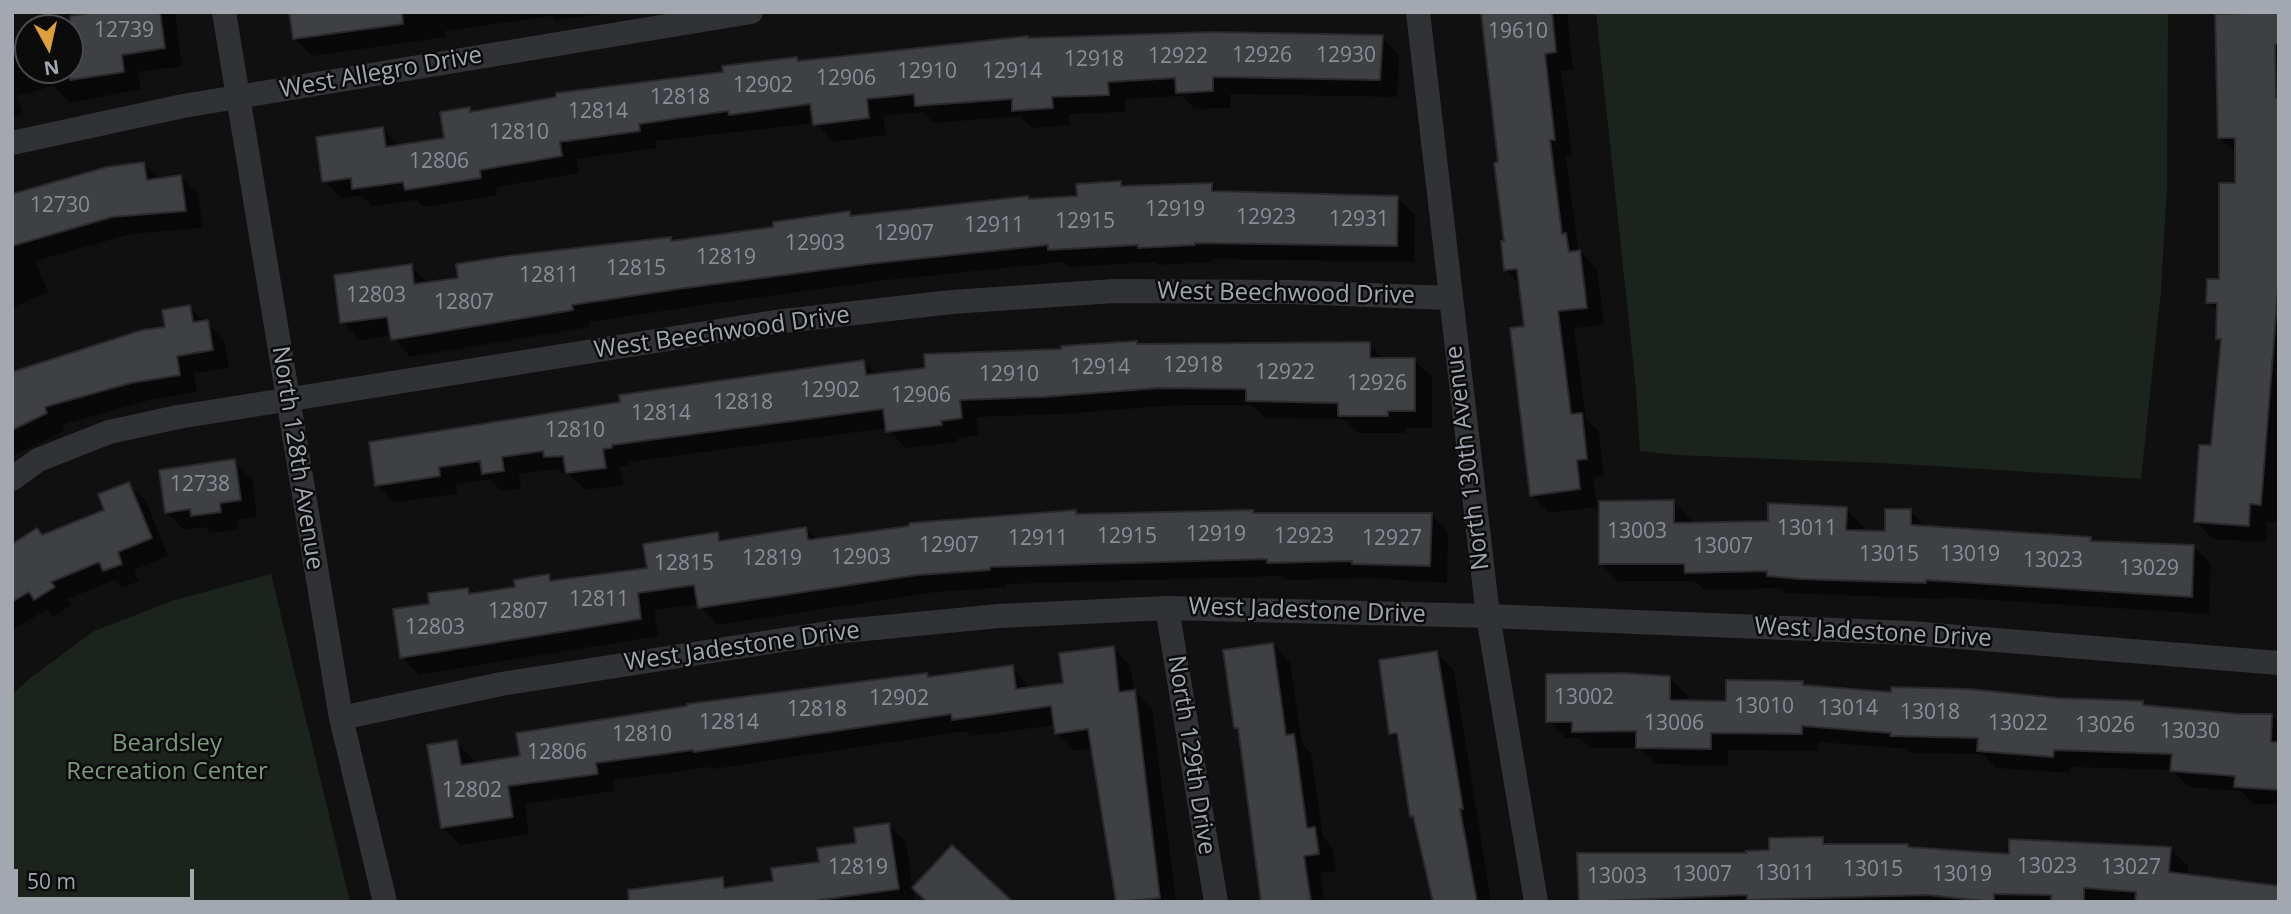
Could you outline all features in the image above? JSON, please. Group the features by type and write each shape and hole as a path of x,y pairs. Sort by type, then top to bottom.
{"street":[{"name":"North 128th Avenue","path":"224,12 341,718 385,902"},
{"name":"West Allegro Drive","path":"12,143 117,118 751,12"},
{"name":"North 130th Avenue","path":"1418,12 1449,298 1488,616 1536,902"},
{"name":"West Beechwood Drive","path":"12,480 38,460 109,432 178,417 775,322 952,302 1114,291 1291,292 1449,298"},
{"name":"West Jadestone Drive","path":"341,718 501,684 834,632 999,615 1167,608 1488,616 1910,633 2279,663"},
{"name":"North 129th Drive","path":"1167,608 1216,902"}],"green space":[{"path":"1596,12 2168,12 2167,189 2161,290 2141,479 1640,451 1636,389"},
{"name":"Beardsley Recreation Center","path":"271,574 350,902 12,902 12,695 29,679 94,631 175,600"}],"building":[{"path":"160,12 165,48 122,55 124,72 84,78 83,14"},
{"path":"289,12 402,12 403,24 293,39"},
{"path":"1481,12 1552,12 1556,52 1545,54 1555,140 1550,140 1562,234 1566,233 1569,252 1580,250 1587,308 1558,311 1571,414 1582,413 1587,459 1577,460 1580,489 1530,496 1510,328 1524,326 1517,269 1504,270 1501,241 1504,241 1494,163 1498,162"},
{"path":"2279,12 2279,44 2275,45 2276,98 2279,98 2279,277 2261,505 2250,504 2249,526 2194,522 2199,445 2211,445 2221,339 2216,339 2217,303 2206,303 2207,279 2219,279 2219,183 2235,183 2235,138 2218,138 2215,14"},
{"path":"1211,32 1383,35 1380,80 1213,77 1213,91 1176,93 1175,78 1108,82 1109,95 1052,97 1053,108 1012,111 1012,99 915,106 914,94 867,99 869,118 813,125 810,104 729,115 728,111 639,124 640,131 560,142 562,156 480,170 481,178 405,190 403,182 352,189 351,178 322,182 316,137 383,127 386,147 444,138 440,112 470,107 470,112 556,97 556,93 723,72 722,66 797,57 798,61 1028,36"},
{"path":"144,162 147,180 181,175 186,211 112,217 12,246 12,194 107,167"},
{"path":"1121,181 1121,186 1212,183 1212,191 1398,196 1397,246 1195,243 1138,248 1138,245 1048,250 1048,245 868,264 678,289 572,305 573,310 391,340 387,317 340,323 334,275 412,264 414,284 458,278 456,264 507,256 671,237 671,241 773,227 773,222 850,211 850,216 1028,196 1029,199 1077,196 1076,184"},
{"path":"190,305 193,322 208,320 213,350 177,356 180,375 131,383 45,407 47,413 12,430 12,372 142,330 165,327 162,310"},
{"path":"1137,341 1137,344 1370,342 1370,358 1415,358 1415,411 1388,411 1388,416 1338,416 1338,403 1246,401 1246,389 1159,388 960,400 962,418 941,421 942,425 886,432 883,409 612,445 612,448 603,449 606,468 566,473 563,456 544,457 543,451 502,457 504,471 482,474 480,461 439,467 440,476 375,486 369,442 620,402 619,395 864,360 866,375 925,368 924,354 1061,349 1061,346"},
{"path":"235,459 241,500 220,503 221,512 191,516 190,509 165,513 159,470"},
{"path":"129,482 152,538 118,552 122,564 103,571 99,562 51,582 55,587 34,600 29,592 12,602 12,544 37,528 42,535 104,510 98,494"},
{"path":"1674,500 1674,523 1768,521 1768,503 1847,507 1846,530 1885,531 1885,509 1911,509 1911,525 2091,537 2091,541 2194,545 2192,597 1926,580 1926,583 1800,579 1767,576 1767,571 1685,573 1684,564 1599,564 1599,501"},
{"path":"1076,510 1076,514 1253,510 1253,513 1432,513 1430,566 1352,564 1352,561 1267,563 1267,559 990,567 990,570 917,575 698,608 694,585 638,593 641,619 400,658 393,609 429,604 428,593 468,588 469,594 515,587 514,580 549,574 550,581 647,568 643,544 718,532 719,541 806,527 808,540 909,526 909,523"},
{"path":"1273,643 1286,735 1294,734 1307,828 1315,827 1319,854 1304,856 1311,902 1261,902 1238,728 1234,728 1223,650"},
{"path":"1114,646 1119,692 1135,690 1160,898 1116,902 1088,729 1055,734 1051,706 952,720 951,714 694,752 596,763 598,774 508,786 513,817 441,828 427,745 457,740 461,765 520,756 516,733 687,704 927,673 928,677 1013,665 1016,689 1063,683 1059,653"},
{"path":"1437,651 1463,809 1460,809 1477,902 1433,902 1413,816 1410,817 1397,733 1389,734 1379,660"},
{"path":"1622,673 1670,676 1670,700 1726,701 1726,680 1803,681 1803,685 1891,692 1891,687 1969,689 2058,698 2143,701 2143,705 2239,714 2272,714 2271,742 2279,742 2279,790 2234,787 2235,776 2170,771 2172,754 2054,750 2053,757 1977,751 1978,738 1890,736 1891,733 1802,726 1802,734 1711,733 1711,749 1636,748 1636,731 1572,732 1572,722 1546,722 1546,674"},
{"path":"889,823 899,889 806,902 629,902 628,890 723,877 724,888 773,881 771,868 819,862 817,848 856,843 854,828"},
{"path":"1823,837 1823,844 1908,844 1908,847 2009,854 2009,839 2171,847 2169,872 2279,886 2279,902 2135,902 2136,892 2084,888 2084,902 2051,902 2051,895 1994,894 1994,902 1927,895 1747,900 1747,895 1579,902 1577,853 1747,853 1746,851 1769,850 1769,838"},
{"path":"952,845 1013,902 927,902 912,888"}]}
